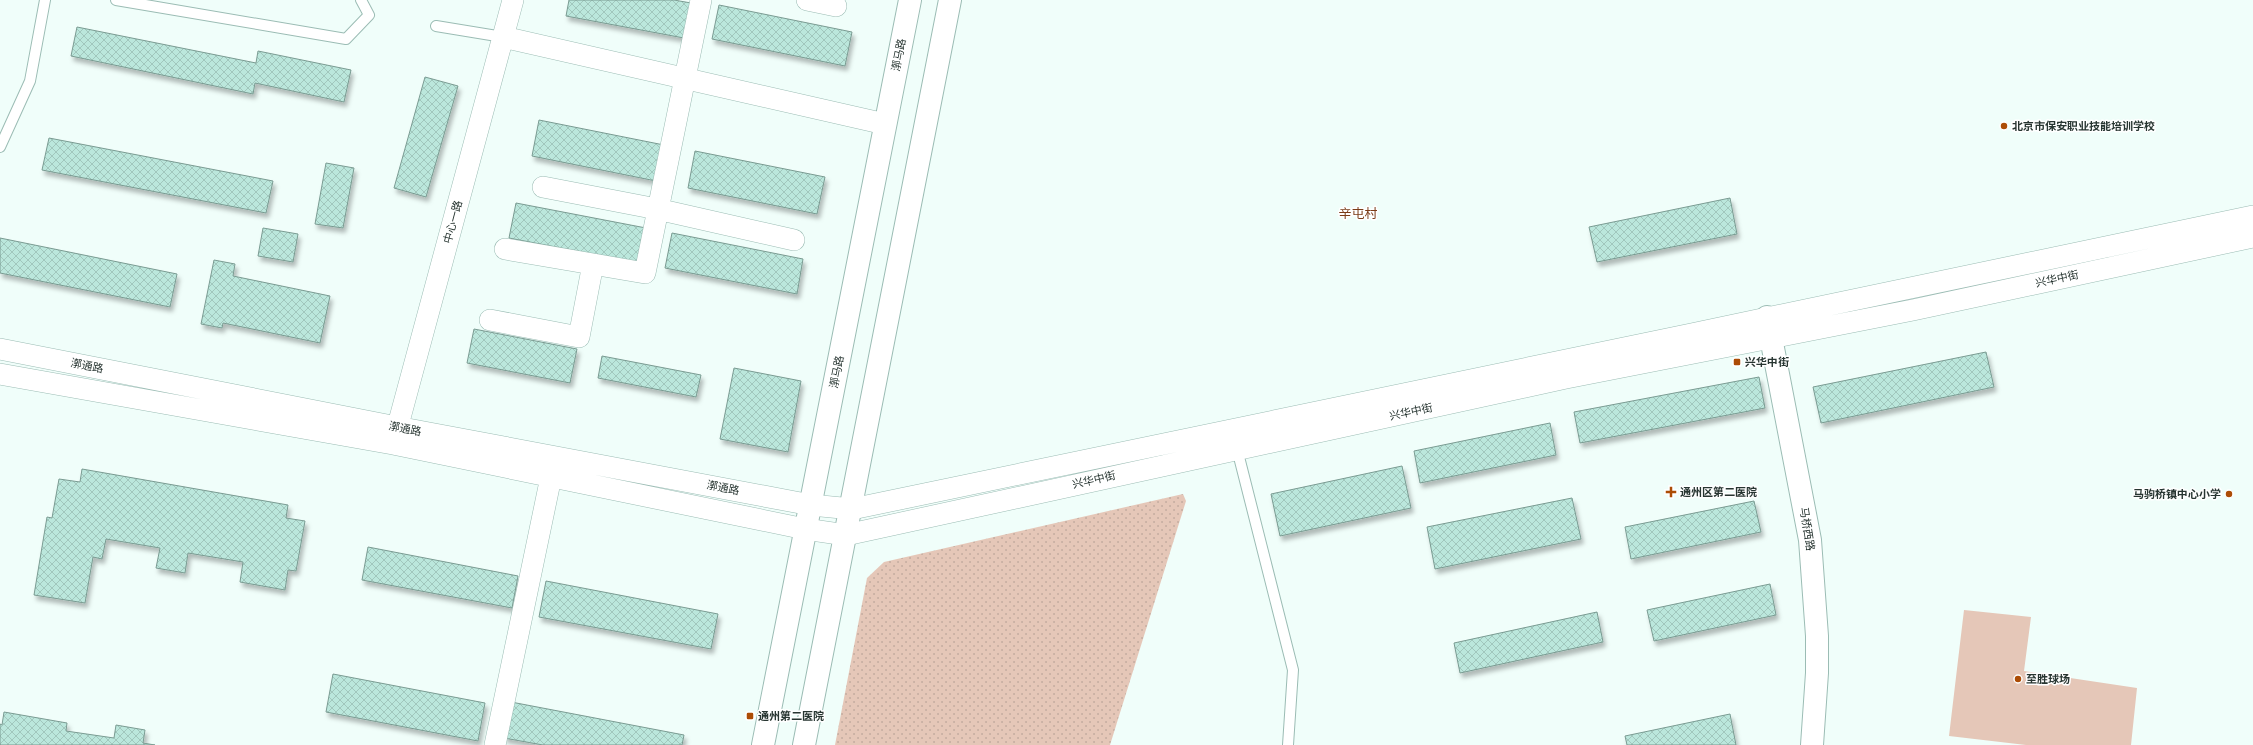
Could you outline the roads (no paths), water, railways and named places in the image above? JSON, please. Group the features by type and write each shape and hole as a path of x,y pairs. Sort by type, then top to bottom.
{"main road":[{"name":"漷马路","path":"763,745 910,0"},
{"path":"804,745 852,509 882,339 950,0"},
{"name":"马桥西路","path":"1769,327 1810,540 1817,636 1817,674 1812,745"}],"street":[{"name":"中心一路","path":"395,436 513,0"},
{"path":"505,248 645,273 701,0"},
{"path":"807,0 836,6"},
{"path":"503,37 885,124"},
{"path":"543,187 657,209 794,240"},
{"name":"兴华中街","path":"805,529 846,535 1566,378 1769,327 2253,216"},
{"name":"兴华中街","path":"811,505 852,509 1234,431 1769,327 1913,310 2253,237"},
{"path":"490,320 579,337 593,264"},
{"name":"漷通路","path":"0,351 395,436 551,477 805,529"},
{"name":"漷通路","path":"0,374 395,436 811,505"},
{"path":"495,745 551,477"}],"lane":[{"path":"0,147 30,81 45,0"},
{"path":"116,0 346,39 369,15 361,0"},
{"path":"436,26 503,37"},
{"path":"1238,449 1293,670 1288,745"}],"place":[{"name":"北京市保安职业技能培训学校","path":"2004,126"},
{"name":"兴华中街","path":"1737,362"},
{"name":"通州区第二医院","path":"1671,492"},
{"name":"马驹桥镇中心小学","path":"2229,494"},
{"name":"至胜球场","path":"2018,679"},
{"name":"通州第二医院","path":"750,716"}],"district":[{"name":"辛屯村","path":"1358,213"}]}
